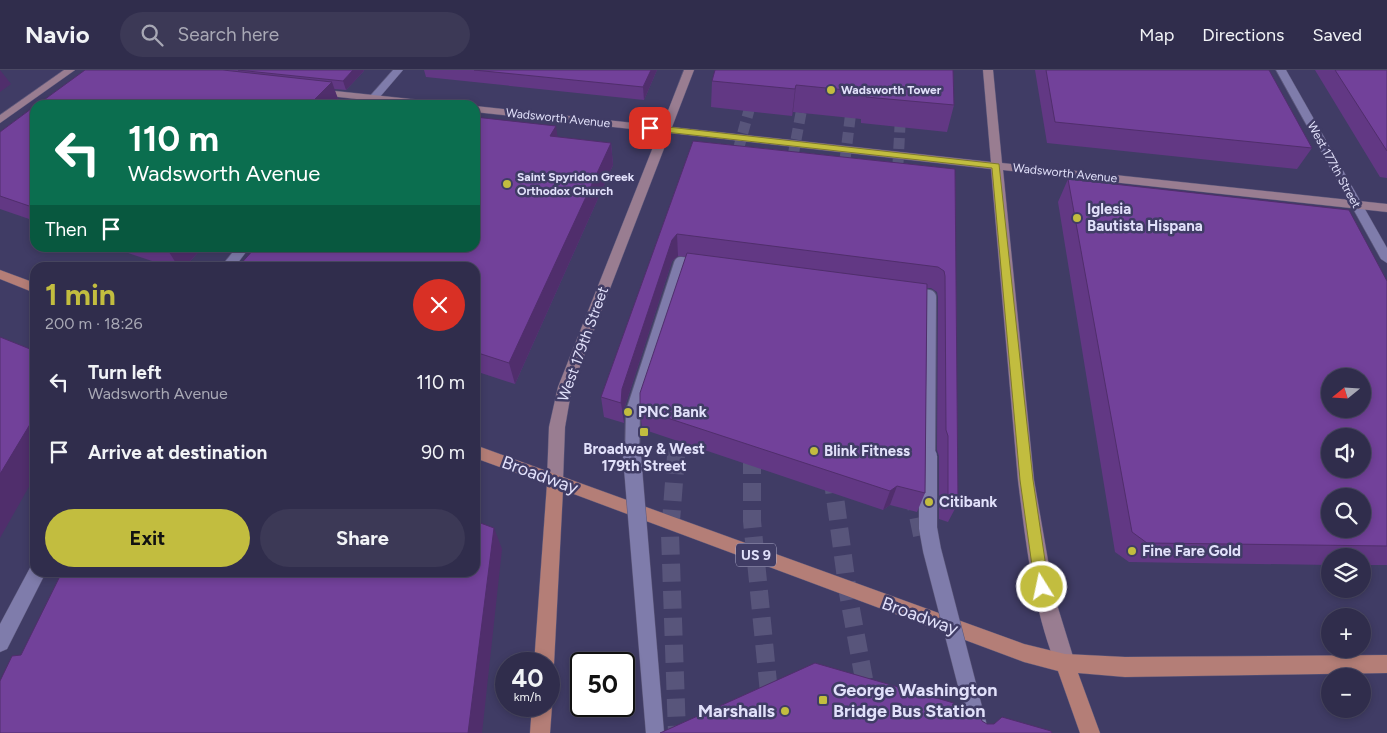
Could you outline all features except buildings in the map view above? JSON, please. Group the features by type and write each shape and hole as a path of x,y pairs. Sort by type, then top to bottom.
{"main road":[{"path":"0,120 70,70"},
{"name":"West 179th Street","path":"545,652 557,427 565,387 688,70"},
{"path":"988,70 1026,471 1035,547 1042,587 1055,635 1090,733"},
{"path":"309,91 359,100"},
{"name":"Wadsworth Avenue","path":"480,110 1387,208"},
{"path":"0,274 30,286"},
{"name":"Broadway","path":"480,453 1004,647 1065,663 1125,667 1387,664"},
{"path":"540,733 541,717"}],"street":[{"path":"372,100 398,70"},
{"name":"West 177th Street","path":"1281,70 1387,259"},
{"path":"231,262 240,252"},
{"path":"655,733 631,450 633,412 681,264 719,269"},
{"path":"891,292 929,297 928,528 978,728"},
{"path":"0,643 34,577"}],"tunnel":[{"path":"734,165 760,70"},
{"path":"790,172 809,70"},
{"path":"843,176 856,70"},
{"path":"897,182 903,70"},
{"path":"675,458 678,422"},
{"path":"752,447 752,521 773,733"},
{"path":"676,456 670,534 677,733"},
{"path":"832,475 848,593 874,733"},
{"path":"913,491 923,540"}],"place":[{"name":"Wadsworth Tower","path":"831,90"},
{"name":"Saint Spyridon Greek Orthodox Church","path":"507,184"},
{"name":"Iglesia Bautista Hispana","path":"1077,218"},
{"name":"PNC Bank","path":"628,412"},
{"name":"Broadway & West 179th Street","path":"644,432"},
{"name":"Blink Fitness","path":"814,451"},
{"name":"Citibank","path":"929,502"},
{"name":"Fine Fare Gold","path":"1132,551"},
{"name":"George Washington Bridge Bus Station","path":"823,700"},
{"name":"Marshalls","path":"785,711"}],"route":[{"path":"650,128 996,166 1026,480 1042,587"}]}
